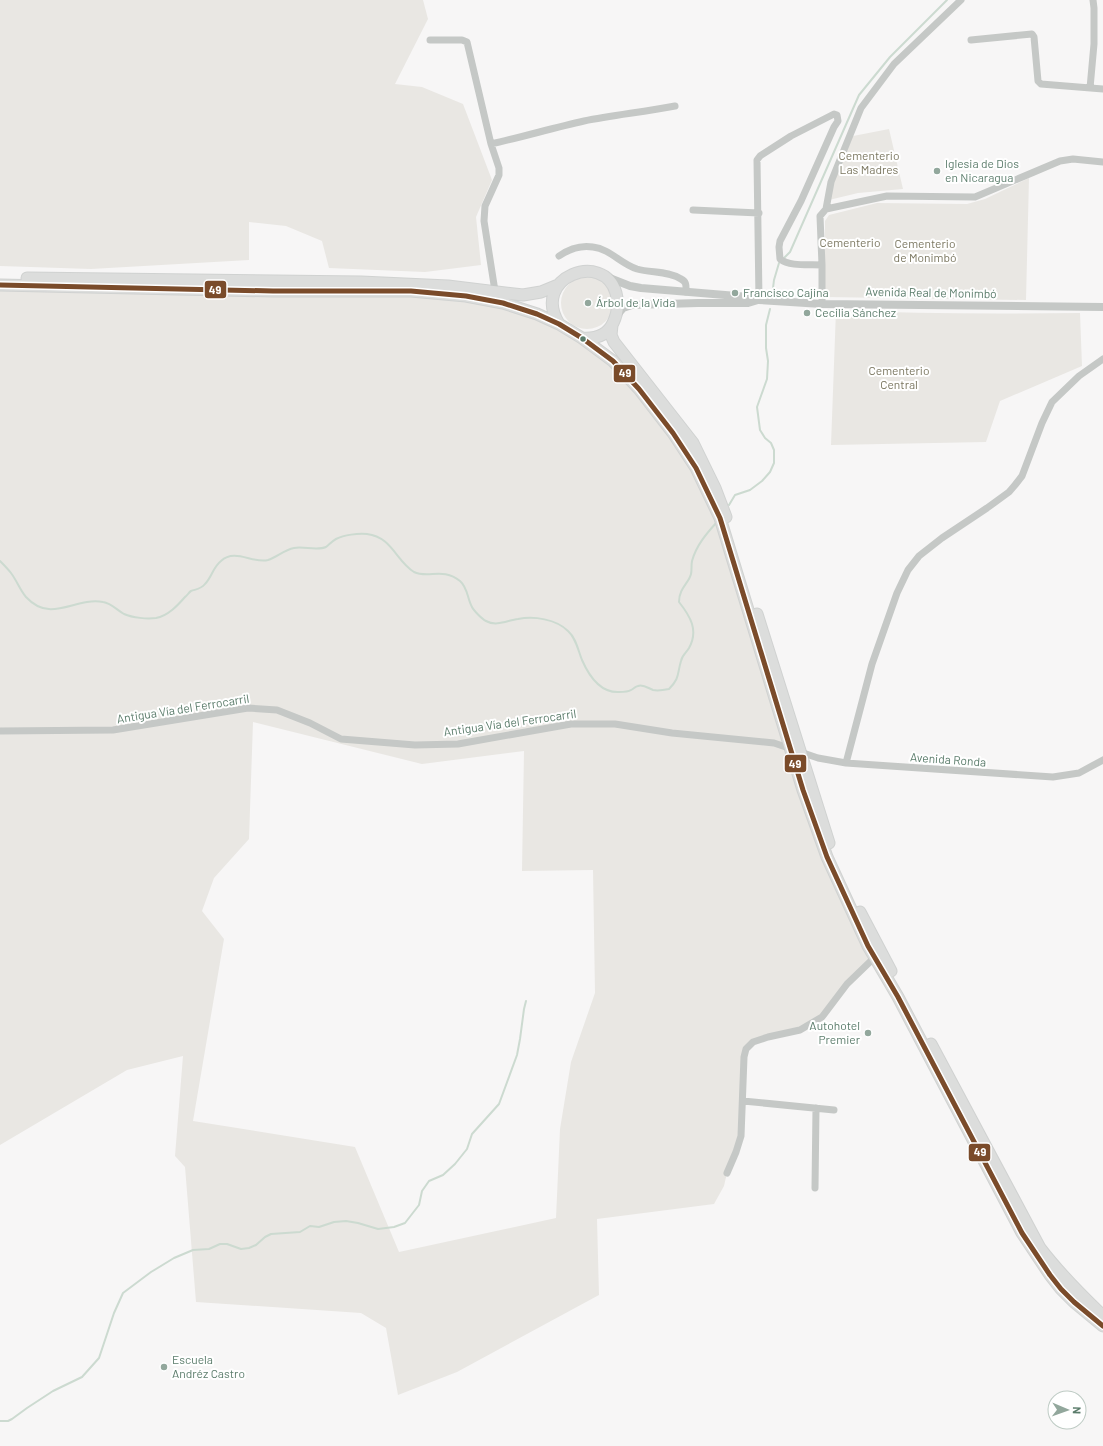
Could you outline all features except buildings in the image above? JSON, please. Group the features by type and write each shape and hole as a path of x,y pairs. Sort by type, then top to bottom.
{"highway":[{"path":"559,324 552,307 554,294 562,280 584,272 595,272 606,277 614,286 618,304 611,335 614,342 692,443 715,488 728,521 827,838 848,889 1040,1248 1080,1295 1103,1316"},
{"path":"0,278 361,282 448,286 528,295 541,292 558,285"},
{"path":"0,285 273,291 411,291 466,296 503,303 537,314 559,324 582,338 613,361 639,389 674,433 696,468 720,518 808,804 841,889 875,958 901,1004 1022,1233 1061,1289 1103,1326"},
{"path":"582,338 598,337 607,331 614,321"}],"street":[{"path":"822,304 820,216 826,209 831,182 861,108 894,64 961,0"},
{"path":"1090,88 1094,44 1093,0"},
{"path":"971,40 1032,34 1034,37 1038,81 1040,84 1103,89"},
{"path":"430,40 462,40 467,42 491,144 499,168 499,175 485,206 484,221 495,291"},
{"path":"491,144 583,122 620,115 643,113 674,106"},
{"path":"759,300 759,213 757,160 760,156 791,136 825,120 831,114 834,114 837,115 838,121 779,247 780,260 783,262 822,265"},
{"path":"826,209 887,196 975,197 1060,160 1073,159 1103,162"},
{"path":"693,210 759,213"},
{"path":"559,256 575,248 594,247 607,252 636,269 676,276 684,280 686,284 686,292"},
{"name":"Avenida Real de Monimbó","path":"606,277 630,286 749,297 759,300 822,304 1103,307"},
{"name":"Avenida Real de Monimbó","path":"614,321 623,308 632,305 748,303 759,300"},
{"path":"846,763 872,664 897,592 908,570 919,556 942,538 1009,492 1022,476 1042,423 1052,402 1078,376 1103,359"},
{"name":"Antigua Vía del Ferrocarril","path":"0,731 113,730 248,708 278,710 310,723 341,740 415,745 458,744 571,724 615,724 672,733 774,743 790,748"},
{"name":"Avenida Ronda","path":"790,748 818,758 846,763 1053,778 1079,773 1103,760"},
{"path":"727,1173 736,1152 740,1136 743,1101 744,1058 746,1049 753,1042 800,1030 822,1017 847,984 875,958"},
{"path":"743,1101 834,1110"},
{"path":"815,1188 816,1108"}],"green space":[{"path":"0,0 423,0 428,19 395,84 422,87 463,104 492,180 476,217 481,265 425,272 329,268 322,241 286,226 249,222 249,260 91,269 0,266"},
{"name":"Cementerio Las Madres","path":"889,129 903,189 858,193 829,200 828,193 848,137"},
{"path":"1029,178 1026,300 825,297 825,221 829,215 877,203 967,204 985,199"},
{"path":"582,277 592,277 606,284 613,298 613,308 606,322 592,329 582,329 572,325 565,318 561,308 561,298 565,288 572,281"},
{"path":"0,286 338,291 485,299 582,338 658,412 720,518 803,790 875,957 822,1017 800,1030 768,1037 746,1049 741,1136 727,1173 724,1186 714,1204 597,1219 599,1295 457,1372 398,1395 386,1328 361,1313 196,1302 185,1167 175,1156 183,1056 127,1070 0,1145","holes":["253,722 422,764 524,751 522,871 593,870 595,993 571,1062 560,1129 556,1218 399,1252 355,1147 193,1121 224,939 202,911 214,878 249,839"]},
{"name":"Cementerio Central","path":"836,310 1019,314 1080,313 1082,366 1000,401 986,442 831,445"}],"waterway":[{"path":"783,259 790,252 859,95 890,57 947,0"},
{"path":"772,296 774,280 779,263"},
{"path":"729,505 735,495 750,490 762,481 770,472 774,463 774,450 771,443 765,438 760,430 757,407 767,379 768,361 766,348 766,325 770,309"},
{"path":"0,561 11,573 26,597 35,605 54,609 92,601 103,602 109,604 124,614 140,618 156,618 169,613 190,592 202,587 218,563 226,557 238,556 262,561 268,560 294,548 322,548 343,536 367,534 375,536 388,544 403,562 414,572 419,574 448,575 460,581 465,587 473,609 480,617 490,623 524,618 538,618 551,621 563,627 573,637 588,672 596,682 606,690 612,692 625,692 630,691 637,686 646,686 653,690 669,689 675,682 678,676 682,657 689,648 693,635 690,618 679,602 679,597 682,589 690,577 692,561 696,550 717,522"},
{"path":"0,1421 8,1421 12,1419 53,1391 82,1377 99,1358 114,1313 123,1293 151,1272 174,1258 193,1250 209,1249 220,1244 227,1244 241,1249 249,1248 256,1245 271,1234 300,1232 310,1226 319,1227 334,1222 346,1221 378,1229 394,1227 405,1223 419,1205 422,1191 429,1181 443,1175 455,1164 467,1149 472,1134 499,1104 517,1055 526,1001"}],"transit line":[{"name":"49","path":"0,285 273,291 411,291 466,296 503,303 537,314 559,324 582,338 613,361 639,389 673,433 696,468 720,518 803,790 827,857 868,946 898,997 1022,1233 1061,1289 1103,1326"}],"place":[{"name":"Iglesia de Dios en Nicaragua","path":"937,171"},
{"name":"Francisco Cajina","path":"735,293"},
{"name":"Árbol de la Vida","path":"588,303"},
{"name":"Cecilia Sánchez","path":"807,313"},
{"name":"Autohotel Premier","path":"868,1033"},
{"name":"Escuela Andréz Castro","path":"164,1367"}],"park label":[{"name":"Cementerio","path":"850,243"},
{"name":"Cementerio de Monimbó","path":"925,251"}]}
